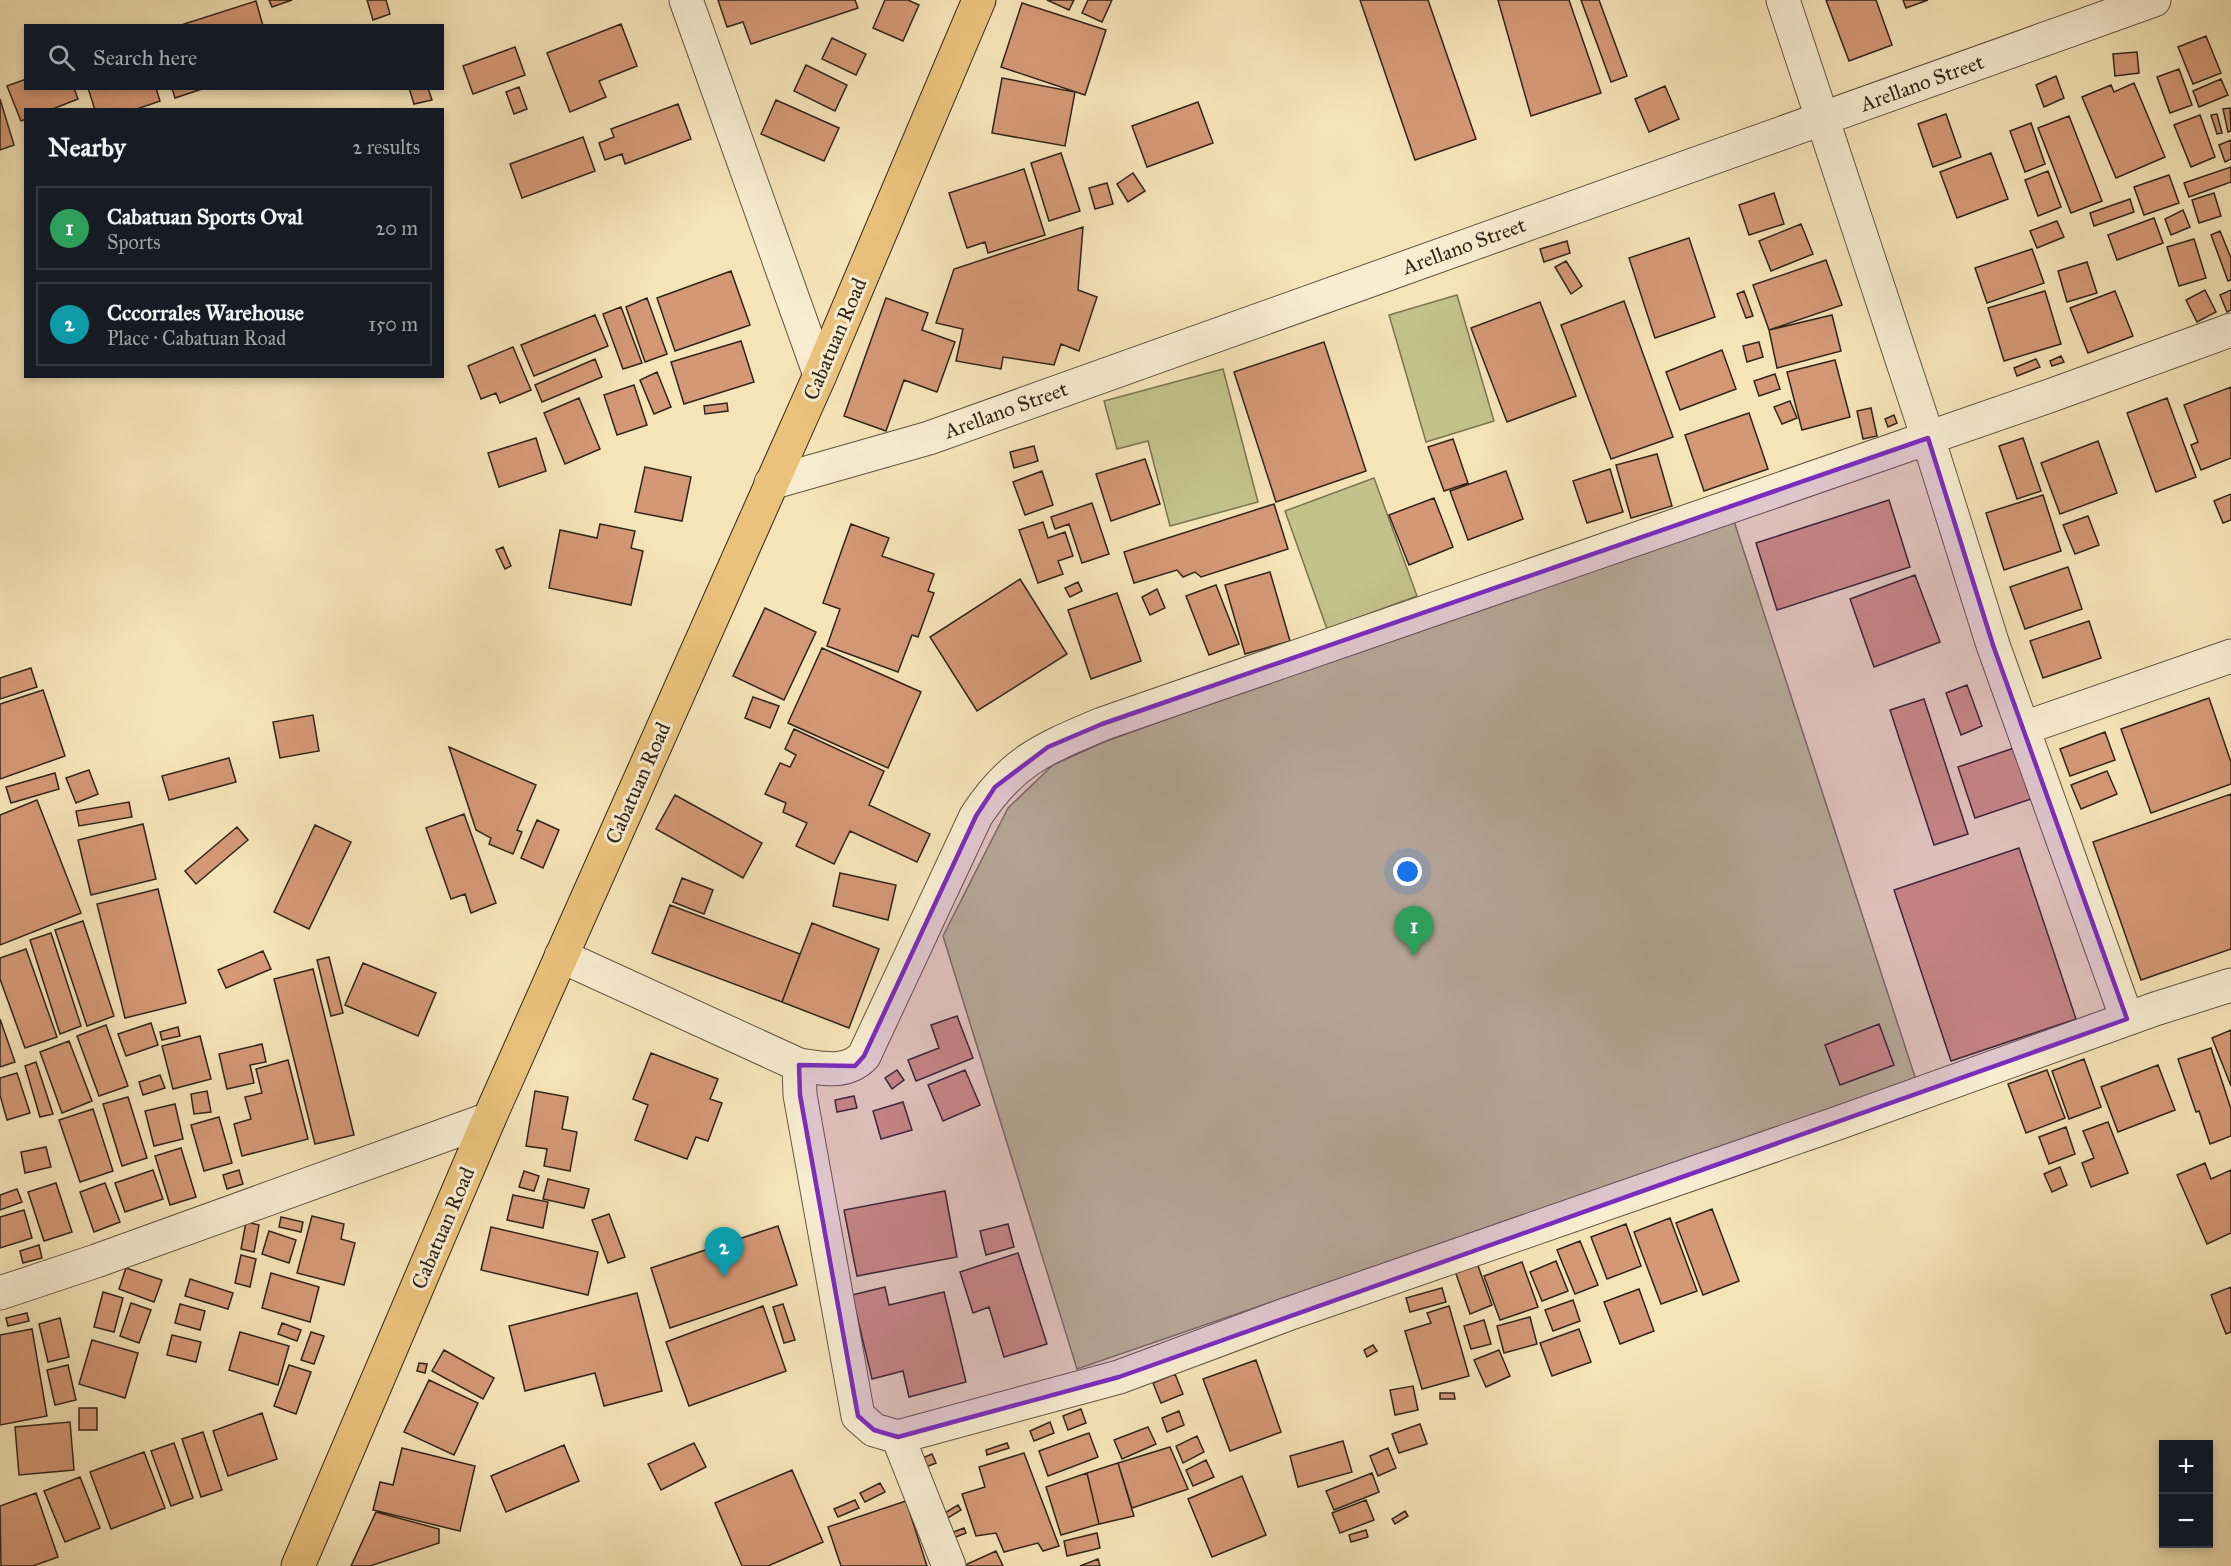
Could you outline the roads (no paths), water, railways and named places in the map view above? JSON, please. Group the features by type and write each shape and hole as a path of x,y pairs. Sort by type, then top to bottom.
{"highway":[{"name":"Cabatuan Road","path":"298,1566 489,1119 820,375 979,0"}],"street":[{"path":"686,0 820,375"},
{"path":"1783,0 1928,438 1993,645 2127,1019"},
{"name":"Arellano Street","path":"771,483 929,438 2154,0"},
{"path":"561,956 799,1065 836,1069 855,1066 864,1056 976,816 995,787 1027,760 1048,747 1102,724 1928,438 2231,330"},
{"path":"2024,728 2231,656"},
{"path":"799,1065 800,1095 858,1416 874,1430 898,1437 1119,1377 1288,1314 1849,1119 2127,1019 2231,985"},
{"path":"0,1293 96,1261 489,1119"},
{"path":"898,1437 949,1566"}],"place":[{"name":"Cabatuan Sports Oval","path":"1414,956"},
{"name":"Cccorrales Warehouse","path":"724,1277"}]}
